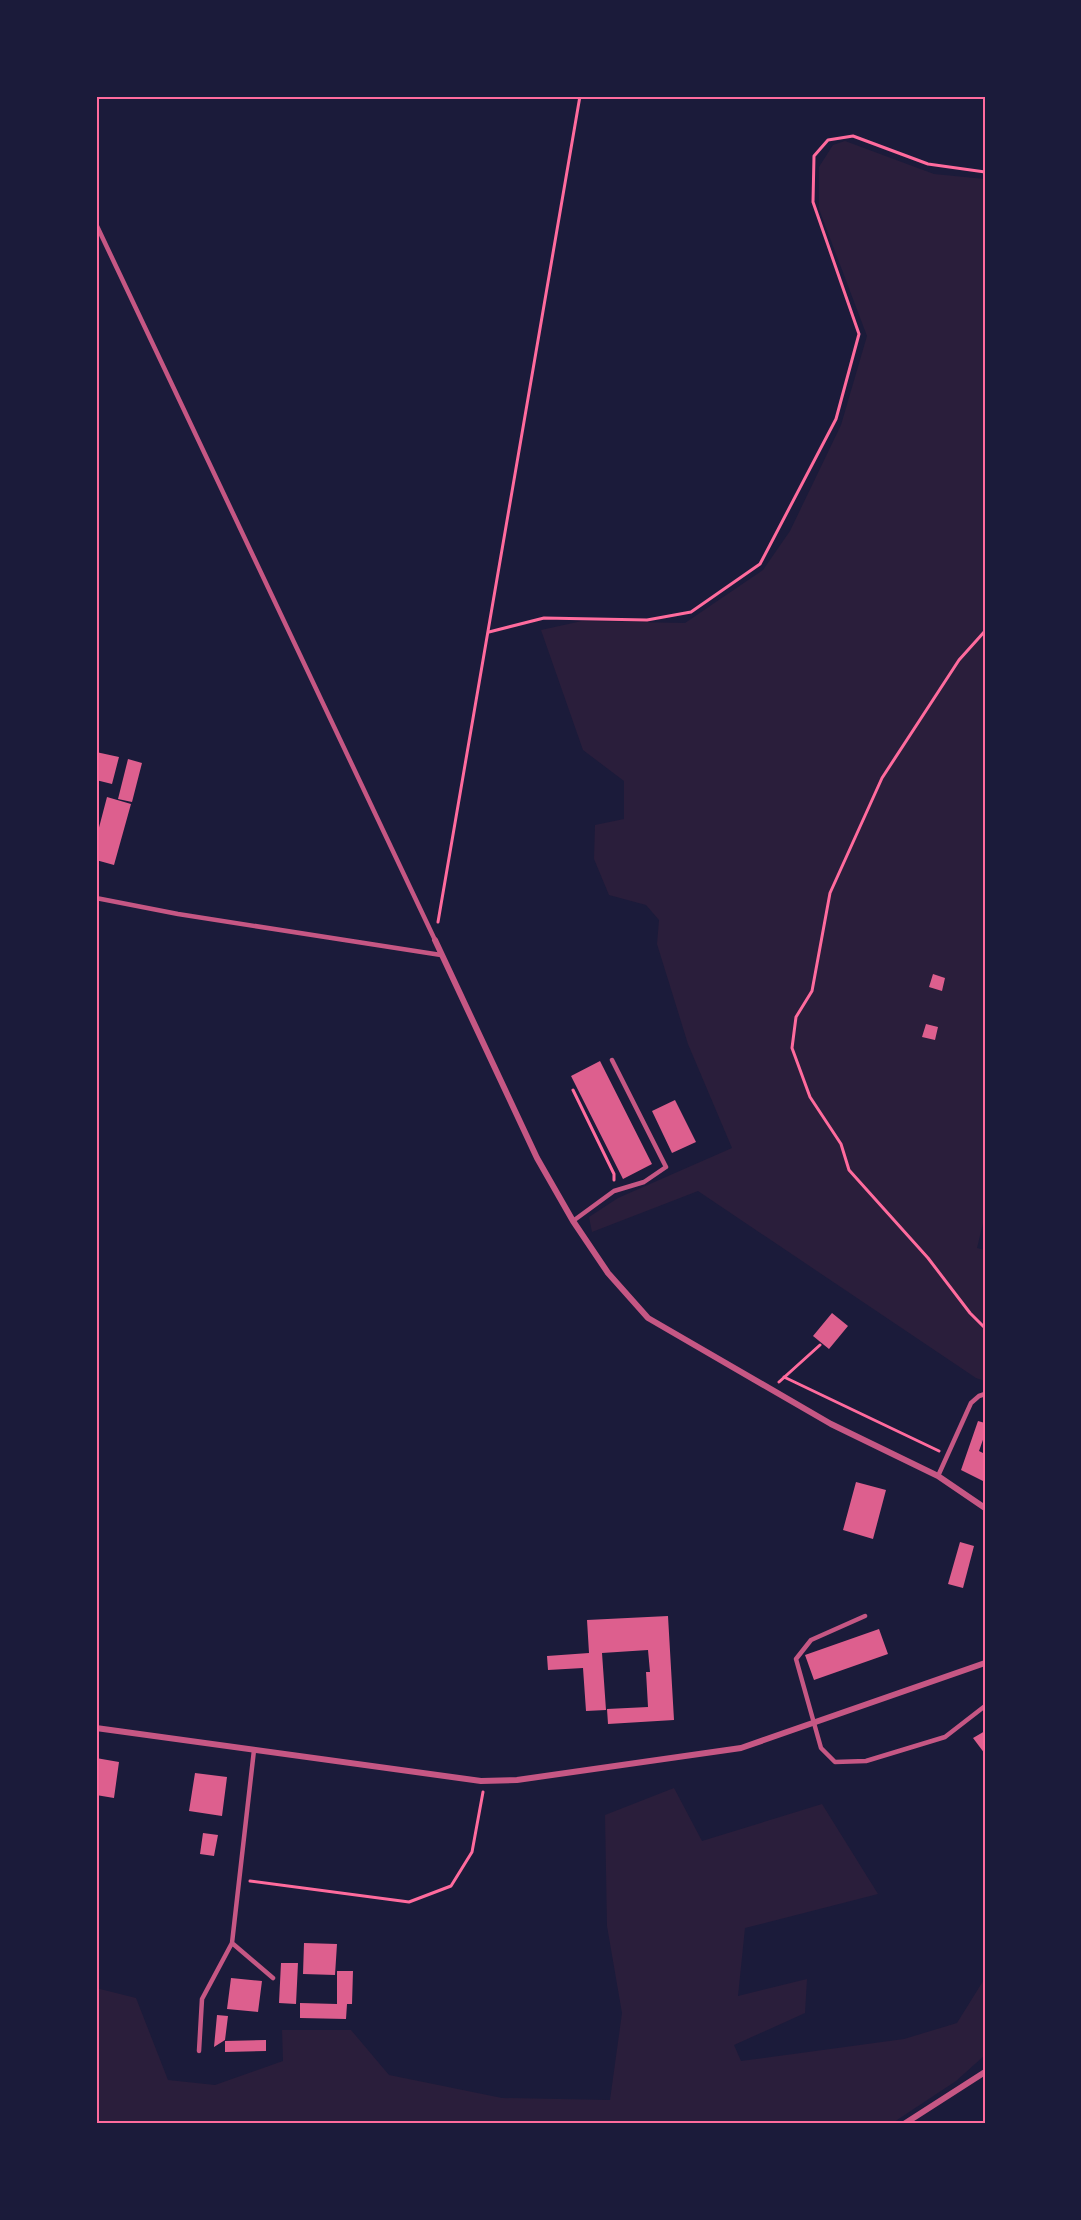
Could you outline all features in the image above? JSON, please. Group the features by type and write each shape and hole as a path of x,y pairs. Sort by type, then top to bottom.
{"street":[{"path":"435,940 537,1158 573,1221 608,1273 648,1318 831,1424 938,1476 985,1508"},
{"path":"96,1728 485,1781 517,1780 741,1748 985,1664"},
{"path":"904,2124 985,2072"}],"lane":[{"path":"96,224 435,940"},
{"path":"96,898 178,914 441,955"},
{"path":"573,1221 614,1191 644,1182 666,1167 612,1060"},
{"path":"938,1476 971,1403 985,1394"},
{"path":"865,1616 811,1640 796,1659 820,1748 835,1762 866,1761 945,1737 985,1706"},
{"path":"199,2051 202,1999 232,1943 254,1750"},
{"path":"232,1943 273,1978"}],"path":[{"path":"435,940 580,96"},
{"path":"489,632 544,618 647,620 691,612 760,564 836,419 859,334 813,202 814,156 828,140 853,136 928,164 985,172"},
{"path":"985,631 959,660 882,778 830,893 812,991 796,1017 792,1048 810,1097 841,1144 849,1170 928,1258 970,1313 985,1328"},
{"path":"573,1090 614,1174 614,1191"},
{"path":"771,1389 820,1345"},
{"path":"784,1377 947,1454"},
{"path":"240,1879 409,1902 451,1886 472,1852 485,1781"}],"shaded area":[{"path":"845,141 934,174 985,179 985,1215 977,1248 985,1250 985,1381 976,1378 698,1191 592,1232 589,1217 618,1198 732,1148 688,1044 657,944 659,920 646,905 609,895 594,859 595,825 624,819 624,781 583,750 541,630 582,621 685,623 763,570 790,531 841,425 867,336 819,209 819,167 833,145"},
{"path":"674,1788 702,1841 822,1804 878,1894 745,1928 738,1996 807,1979 805,2013 734,2045 741,2061 904,2039 957,2023 985,1978 985,2055 956,2081 891,2124 96,2124 96,1988 136,1998 168,2080 215,2085 283,2061 282,2030 351,2030 389,2075 502,2098 610,2100 622,2013 607,1926 605,1815"}],"building":[{"path":"96,752 119,757 112,784 96,780"},
{"path":"128,759 142,763 132,802 118,799"},
{"path":"107,797 131,804 114,865 96,860 96,839"},
{"path":"933,974 945,978 942,991 929,987"},
{"path":"926,1024 938,1027 935,1040 922,1037"},
{"path":"600,1061 652,1164 623,1179 571,1076"},
{"path":"675,1100 696,1142 672,1153 652,1111"},
{"path":"832,1313 848,1326 829,1349 813,1336"},
{"path":"978,1421 985,1423 985,1434 979,1451 985,1454 985,1482 961,1470"},
{"path":"856,1482 886,1490 873,1539 843,1530"},
{"path":"960,1542 974,1546 963,1588 948,1584"},
{"path":"668,1616 674,1720 608,1724 607,1709 648,1707 646,1672 650,1672 648,1650 602,1653 606,1710 586,1711 583,1668 548,1670 547,1656 589,1653 587,1620"},
{"path":"879,1629 888,1654 814,1680 805,1655"},
{"path":"985,1731 985,1754 973,1738"},
{"path":"96,1758 119,1762 114,1798 96,1795"},
{"path":"195,1773 227,1777 222,1816 189,1811"},
{"path":"203,1833 218,1835 214,1856 200,1854"},
{"path":"304,1943 337,1944 335,1975 303,1974"},
{"path":"281,1963 298,1963 296,2004 279,2003"},
{"path":"337,1971 353,1971 352,2004 347,2004 346,2019 300,2018 300,2003 337,2004"},
{"path":"231,1978 262,1981 258,2012 227,2009"},
{"path":"217,2015 228,2016 225,2040 214,2047"},
{"path":"266,2040 266,2051 225,2052 225,2041"}]}
